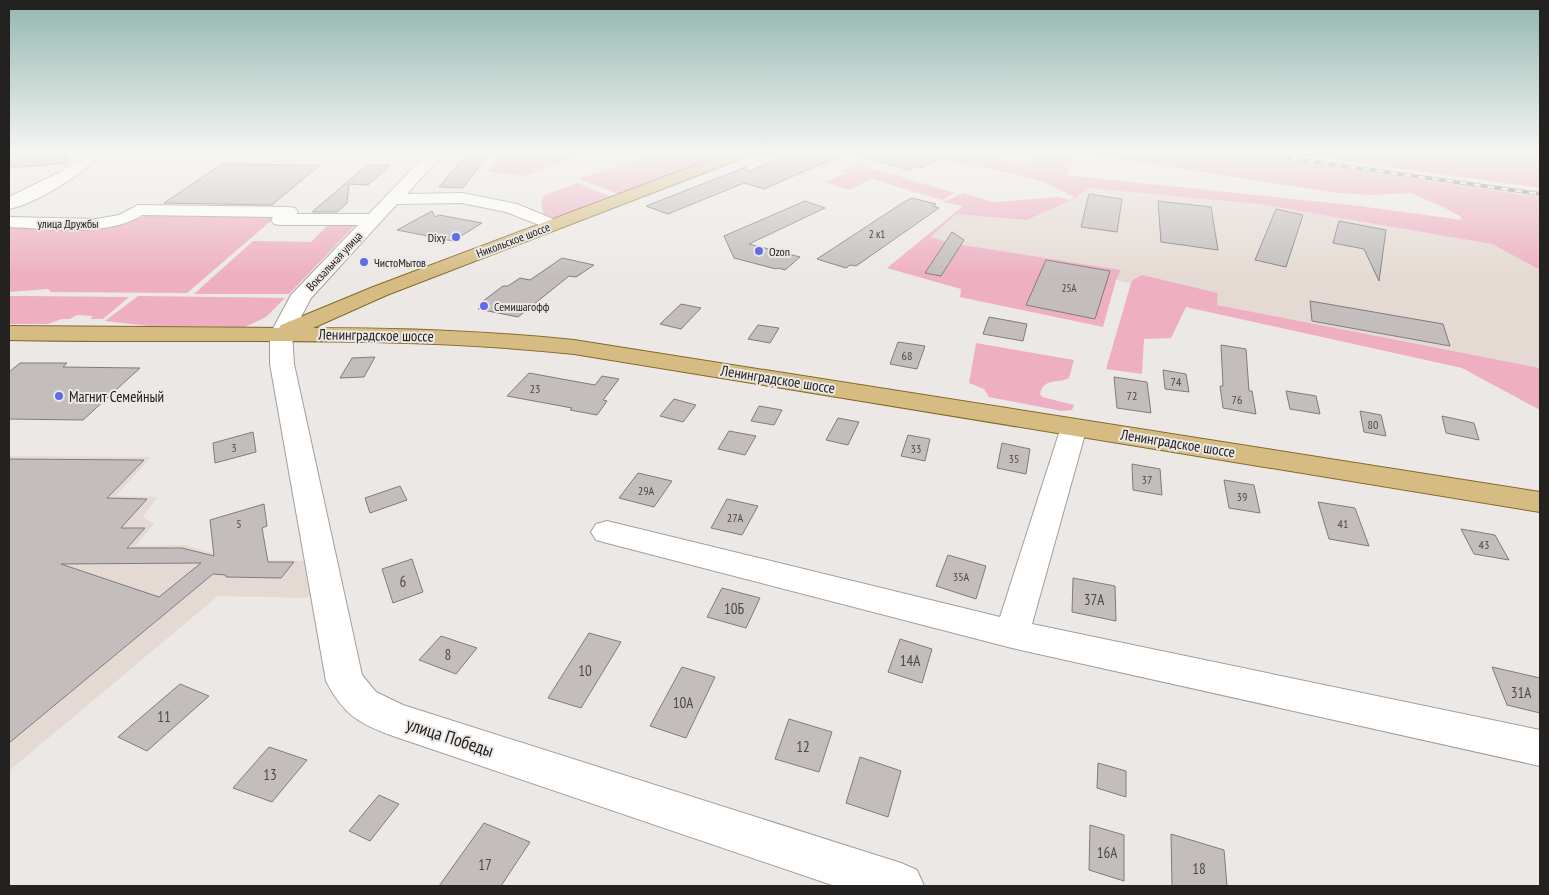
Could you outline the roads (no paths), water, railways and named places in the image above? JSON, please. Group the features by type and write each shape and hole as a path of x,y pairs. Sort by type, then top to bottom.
{"main road":[{"name":"Никольское шоссе","path":"281,334 380,290 639,193"},
{"name":"Ленинградское шоссе","path":"9,333 449,336 574,347 1540,502"}],"street":[{"path":"9,204 31,193"},
{"name":"Вокзальная улица","path":"281,334 302,295 398,193"},
{"path":"392,199 462,198 511,208 552,226"},
{"name":"улица Дружбы","path":"9,222 96,224 124,219 138,210 289,212 280,220 372,220"},
{"name":"улица Победы","path":"281,334 282,364 345,681 363,704 393,719 901,886"},
{"path":"1012,634 1074,427"},
{"path":"607,532 1012,634 1540,748"}],"railway":[{"path":"1531,193 1540,194"}],"place":[{"name":"Dixy","path":"456,237"},
{"name":"Ozon","path":"759,251"},
{"name":"ЧистоМытов","path":"364,262"},
{"name":"Семишагофф","path":"484,306"},
{"name":"Магнит Семейный","path":"59,396"}]}
